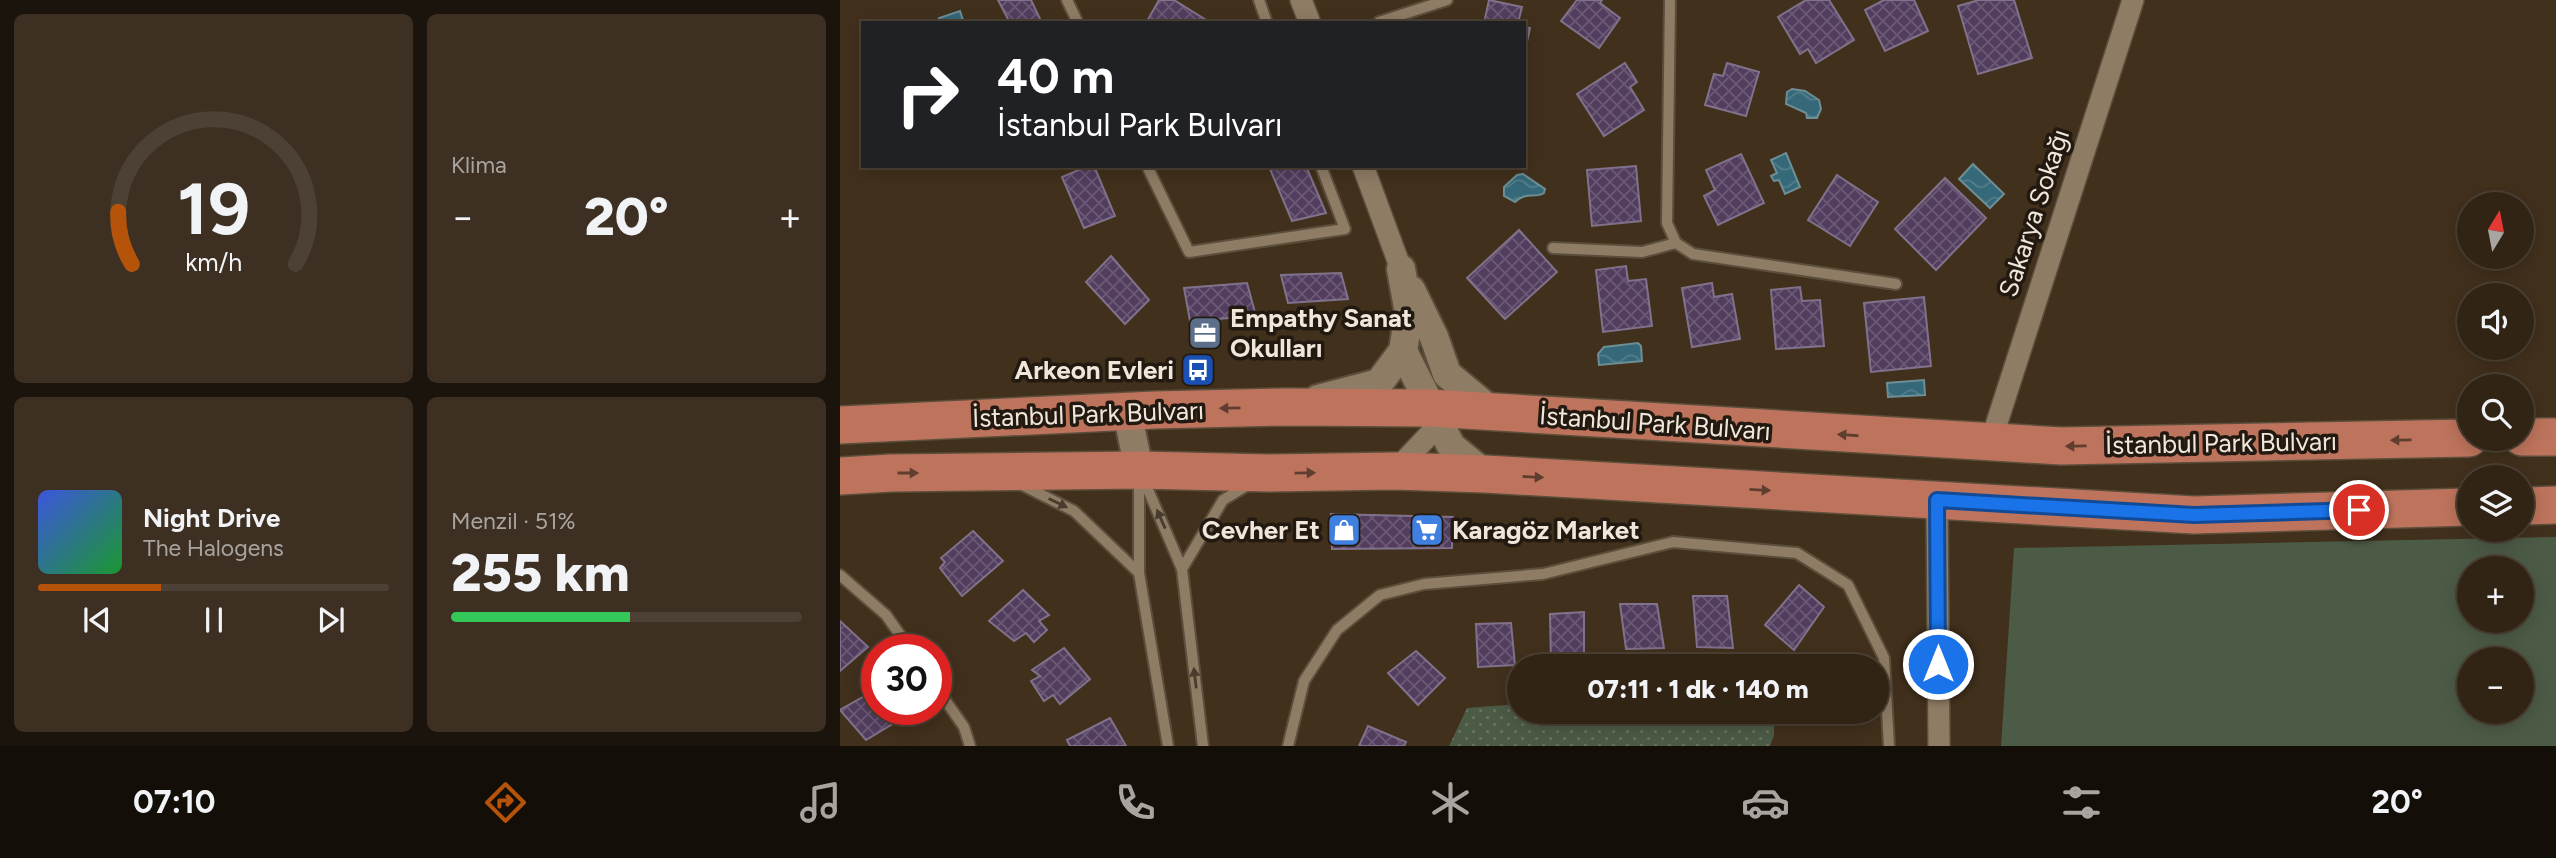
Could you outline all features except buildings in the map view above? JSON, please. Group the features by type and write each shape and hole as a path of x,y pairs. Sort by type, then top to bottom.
{"highway":[{"name":"İstanbul Park Bulvarı","path":"840,425 1127,411 1437,402 1494,413 1990,444 2062,446 2457,438"},
{"path":"2534,437 2556,437"},
{"name":"İstanbul Park Bulvarı","path":"840,476 891,472 1395,471 2194,515 2457,507"},
{"path":"2534,506 2556,505"}],"street":[{"path":"1301,0 1309,21"},
{"name":"Sakarya Sokağı","path":"1990,444 2133,0"},
{"path":"1364,168 1401,269 1434,337 1437,402 1431,433 1395,471"},
{"path":"1286,407 1378,383 1404,351 1409,313 1401,269"},
{"path":"1404,351 1437,402 1451,446 1485,474"},
{"path":"1127,411 1139,470"},
{"path":"1937,500 1939,746"}],"lane":[{"path":"1067,0 1077,21"},
{"path":"1259,0 1266,21"},
{"path":"1382,21 1447,0"},
{"path":"1670,0 1667,223 1676,243 1693,254 1896,284"},
{"path":"1148,168 1189,252 1345,229 1322,168"},
{"path":"1553,248 1642,252 1676,243"},
{"path":"1139,470 1182,569 1203,746"},
{"path":"1139,470 1139,573 1168,746"},
{"path":"996,473 1074,511 1139,573"},
{"path":"1182,569 1223,500 1269,473"},
{"path":"1288,746 1304,681 1337,630 1381,595 1424,584 1543,574 1673,542 1797,553 1848,585 1884,658 1889,746"},
{"path":"840,575 886,615 899,634"},
{"path":"952,710 964,727 970,746"}],"green space":[{"path":"2534,537 2556,537 2556,746 2001,746 2014,548 2457,539 2457,542 2534,542"},
{"path":"1507,705 1507,724 1774,724 1774,735 1770,746 1449,746 1467,708"}],"water":[{"path":"960,11 963,21 940,21 939,18"},
{"path":"1792,89 1805,91 1819,100 1821,109 1817,118 1807,118 1806,113 1786,104 1787,92"},
{"path":"1786,153 1800,187 1785,194 1779,180 1774,181 1771,176 1777,173 1771,160"},
{"path":"1973,164 2004,194 1990,208 1959,179"},
{"path":"1523,174 1545,189 1544,193 1523,197 1515,202 1504,196 1504,187 1517,175"},
{"path":"1638,343 1641,346 1642,361 1599,365 1598,354 1604,347"},
{"path":"1924,380 1925,395 1888,397 1887,383"}],"place":[{"name":"Empathy Sanat Okulları","path":"1205,333"},
{"name":"Arkeon Evleri","path":"1198,370"},
{"name":"Cevher Et","path":"1344,530"},
{"name":"Karagöz Market","path":"1427,530"}],"route":[{"path":"1938,664 1937,500 2194,515 2359,510"}]}
